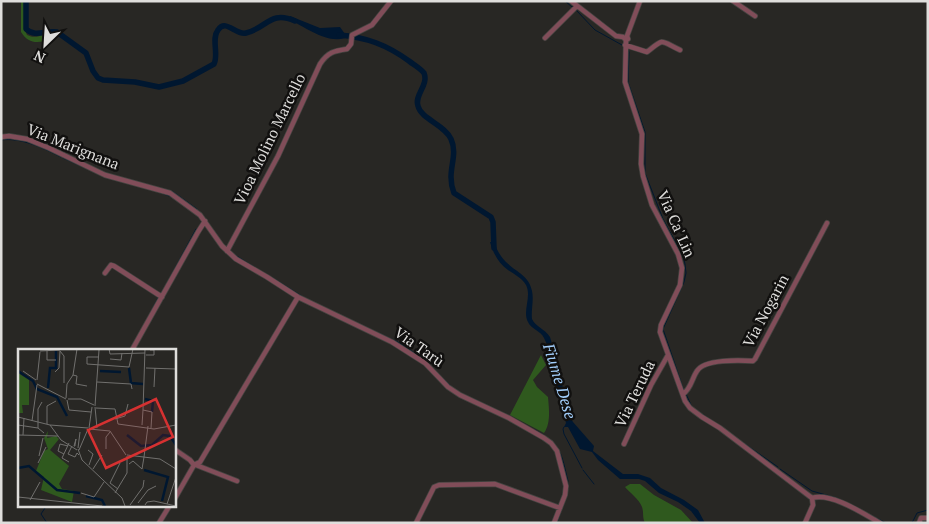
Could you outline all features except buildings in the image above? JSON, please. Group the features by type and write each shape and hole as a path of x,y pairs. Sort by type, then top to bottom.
{"street":[{"name":"Vioa Molino Marcello","path":"227,251 278,156 326,54 350,46 352,35 372,25 391,1"},
{"path":"571,1 576,8 616,36 647,52 658,42 662,41 680,50"},
{"name":"Via Ca' Lin","path":"640,1 625,40 625,82 642,134 641,164 652,206 678,254 682,268 680,285 660,328 668,355 687,405 812,498"},
{"path":"733,1 755,16"},
{"path":"545,38 576,8"},
{"name":"Via Marignana","path":"1,137 10,136 27,140 42,145 105,175 166,191 195,210 205,221"},
{"path":"133,349 205,221"},
{"name":"Via Tarù","path":"205,221 227,251 236,259 298,297 392,342 425,363 439,375 448,387 460,395 509,418 551,443 557,451 566,486 565,495 554,523"},
{"name":"Via Nogarin","path":"684,393 698,369 703,365 735,359 753,361 755,359 827,223"},
{"path":"105,273 108,266 114,266 162,297"},
{"path":"175,498 195,465 200,462 298,297"},
{"name":"Via Teruda","path":"624,444 651,385 668,355"},
{"path":"175,450 195,465 237,481"},
{"path":"416,523 434,487 439,485 495,484 560,508"},
{"path":"805,523 813,505 812,498 823,497 837,501 880,523"},
{"path":"159,523 169,506"},
{"path":"919,523 921,518 928,518"}],"green space":[{"path":"21,1 25,1 25,27 27,35 35,37 51,32 55,33 52,39 35,42 24,36 21,32"},
{"path":"541,355 546,365 533,380 537,387 548,397 549,420 544,433 510,415"},
{"path":"630,484 640,484 654,495 681,510 693,523 645,523 641,504 625,487"}],"water":[{"path":"290,16 320,28 340,27 345,34 345,38 331,39 324,37 290,20"},
{"path":"490,242 494,242 504,260 528,281 533,298 532,319 550,337 561,374 564,398 569,415 594,446 593,451 623,474 638,474 650,478 661,488 698,510 705,523 700,523 691,511 659,493 645,481 639,479 620,479 598,460 592,452 580,449 568,427 564,427 566,423 554,367 547,345 543,336 529,324 526,318 528,290 526,285 520,278 502,265"}],"waterway":[{"name":"Fiume Dese","path":"26,1 26,29 33,33 57,32 86,53 98,78 159,87 183,81 214,64 216,56 215,38 221,27 228,26 239,32 246,33 274,19 287,18 295,21"},
{"path":"565,1 572,7"},
{"path":"576,10 595,30 622,45"},
{"name":"Fiume Dese","path":"339,35 367,40 384,46 401,55 424,73 425,82 418,98 418,106 420,111 444,130 451,139 454,153 451,172 454,193 491,217 493,222 494,248"},
{"path":"627,48 629,52 628,82 645,132 645,173 663,219 683,256 685,264 684,282 663,329 684,391"},
{"path":"1,140 24,142 61,157"},
{"path":"63,158 103,176"},
{"path":"153,190 172,197"},
{"path":"172,191 197,209"},
{"path":"161,294 196,229"},
{"path":"235,255 259,270"},
{"path":"273,278 308,300"},
{"path":"146,321 159,296"},
{"path":"357,323 398,342 425,360"},
{"path":"427,362 441,376"},
{"path":"443,378 451,386"},
{"path":"686,394 692,407 778,467"},
{"path":"474,399 490,407"},
{"path":"564,427 564,434 582,468"},
{"path":"535,430 551,440 559,451 568,481"},
{"path":"780,469 812,491 837,498 886,523"},
{"path":"583,470 594,484"},
{"path":"567,496 568,483"},
{"path":"557,523 564,502"},
{"path":"46,506 41,514 47,523"},
{"path":"911,523 917,513 928,510"}]}
